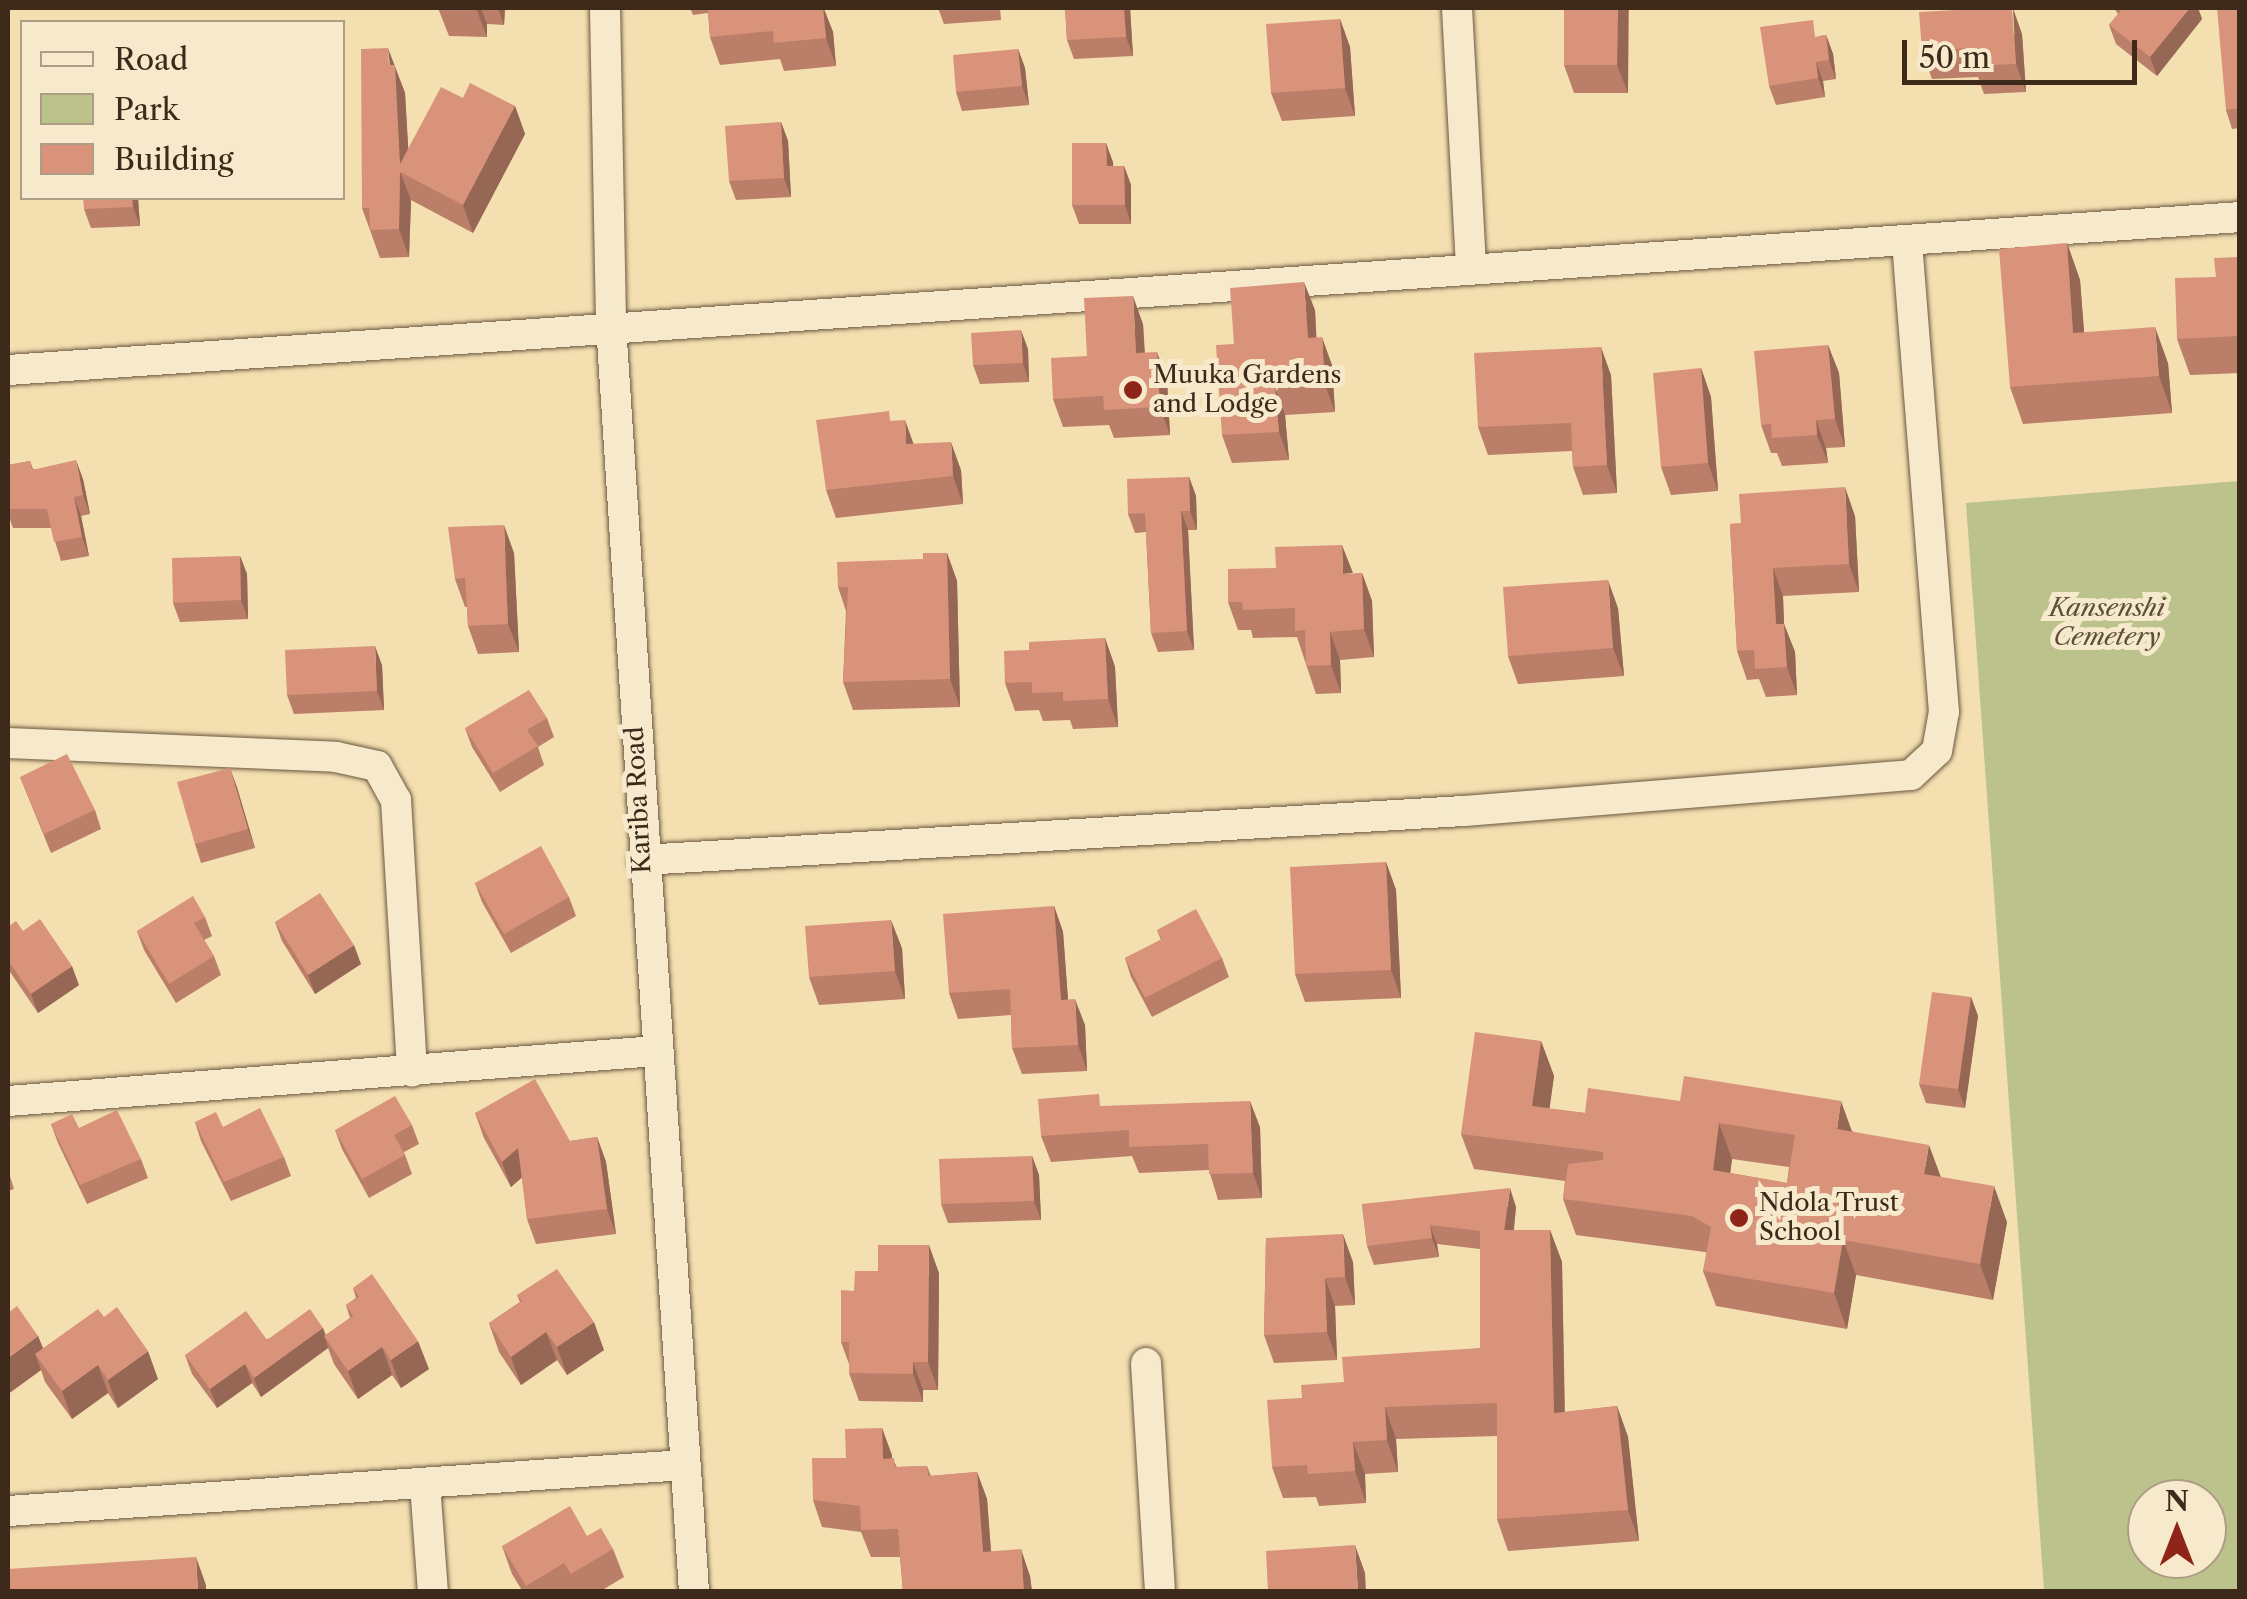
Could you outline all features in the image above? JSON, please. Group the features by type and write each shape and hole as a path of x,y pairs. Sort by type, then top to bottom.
{"street":[{"name":"Kariba Road","path":"605,8 612,324 643,860 694,1592"},
{"path":"1457,8 1471,267"},
{"path":"8,370 612,324 2240,217"},
{"path":"643,860 1464,811 1911,775 1937,752 1944,712 1907,241"},
{"path":"8,743 336,756 377,766 396,800 412,1072"},
{"path":"8,1101 656,1052"},
{"path":"1146,1363 1160,1592"},
{"path":"8,1511 685,1465"},
{"path":"425,1484 433,1592"}],"green space":[{"name":"Kansenshi Cemetery","path":"2239,481 2239,1591 2044,1591 1966,503"}],"building":[{"path":"708,8 823,8 826,38 774,43 773,31 710,37"},
{"path":"1065,8 1124,8 1126,37 1067,40"},
{"path":"1564,8 1618,8 1617,65 1564,65"},
{"path":"2012,8 2016,64 1974,66 1973,48 1922,51 1919,12"},
{"path":"2123,8 2190,8 2150,57 2109,25"},
{"path":"2217,8 2240,8 2240,108 2226,110"},
{"path":"1340,19 1345,88 1271,93 1266,24"},
{"path":"1813,20 1815,37 1826,35 1829,60 1816,62 1818,78 1769,86 1760,27"},
{"path":"388,48 389,65 395,65 400,164 441,87 463,98 470,83 515,106 463,205 400,172 399,229 370,230 369,208 362,208 361,49"},
{"path":"1018,49 1022,86 956,92 953,55"},
{"path":"781,122 784,178 729,181 725,126"},
{"path":"1072,143 1106,143 1107,166 1124,166 1125,205 1072,205"},
{"path":"83,200 132,200 133,207 84,209"},
{"path":"2240,207 2240,336 2177,339 2175,278 2216,277 2214,258 2239,257"},
{"path":"2067,243 2073,333 2155,327 2159,376 2010,387 1999,249"},
{"path":"1304,282 1308,338 1322,337 1325,384 1275,387 1279,432 1222,435 1216,345 1234,344 1230,288"},
{"path":"1133,296 1136,353 1157,352 1160,407 1104,410 1103,396 1053,399 1051,358 1087,356 1084,298"},
{"path":"1021,330 1023,363 973,365 971,333"},
{"path":"1828,345 1835,419 1816,420 1817,435 1772,438 1771,424 1761,425 1754,351"},
{"path":"1601,347 1607,465 1573,467 1571,423 1478,427 1474,353"},
{"path":"1701,368 1708,463 1661,467 1653,373"},
{"path":"889,411 890,421 905,420 906,444 951,442 953,476 826,490 816,420"},
{"path":"76,460 83,495 74,497 82,537 54,542 47,509 8,509 8,465 30,461 32,470"},
{"path":"1189,477 1190,511 1181,511 1187,631 1151,633 1145,513 1128,514 1127,479"},
{"path":"1845,487 1849,564 1773,568 1776,624 1784,624 1787,667 1755,669 1754,650 1737,651 1730,524 1741,523 1739,494"},
{"path":"504,525 508,624 468,626 465,578 455,579 448,527"},
{"path":"1342,545 1343,574 1362,573 1364,629 1330,632 1331,665 1306,666 1305,630 1295,631 1295,608 1243,610 1242,602 1228,602 1228,569 1276,568 1275,547"},
{"path":"923,553 947,553 950,679 843,682 848,587 838,587 837,562 923,559"},
{"path":"240,556 241,600 173,603 172,558"},
{"path":"1608,580 1613,648 1508,656 1503,587"},
{"path":"1105,638 1108,699 1063,701 1063,692 1032,693 1032,682 1005,683 1004,651 1029,650 1029,642"},
{"path":"375,646 377,691 287,695 285,650"},
{"path":"529,690 547,718 527,730 538,746 493,773 465,728"},
{"path":"67,754 95,810 44,834 20,777"},
{"path":"230,768 248,829 195,844 177,782"},
{"path":"541,846 569,897 504,934 475,883"},
{"path":"1386,862 1391,970 1295,974 1290,867"},
{"path":"320,893 354,945 308,975 275,922"},
{"path":"193,896 205,917 194,923 214,956 169,984 137,931"},
{"path":"1054,906 1061,1000 1075,999 1078,1045 1012,1048 1010,989 949,993 943,914"},
{"path":"1196,909 1222,958 1145,998 1125,958 1162,939 1157,930"},
{"path":"40,919 72,966 31,994 8,960 8,927 16,921 23,931"},
{"path":"891,920 895,971 809,977 805,926"},
{"path":"1932,992 1971,997 1958,1089 1919,1084"},
{"path":"1475,1032 1541,1041 1532,1106 1585,1113 1588,1088 1680,1101 1684,1076 1841,1101 1837,1129 1929,1145 1924,1174 1994,1186 1980,1264 1843,1240 1834,1293 1703,1271 1711,1227 1692,1216 1563,1199 1568,1164 1603,1160 1603,1152 1461,1134","holes":["1719,1123 1795,1135 1787,1183 1713,1170"]},
{"path":"535,1079 570,1141 597,1137 607,1209 527,1219 518,1148 502,1162 475,1113"},
{"path":"1099,1094 1100,1106 1250,1101 1253,1173 1209,1174 1208,1144 1129,1147 1129,1130 1041,1136 1038,1099"},
{"path":"395,1096 412,1125 394,1135 405,1155 362,1179 335,1130"},
{"path":"260,1108 284,1157 224,1182 195,1122 216,1112 223,1127"},
{"path":"117,1110 141,1159 80,1185 51,1124 72,1114 79,1128"},
{"path":"1032,1156 1034,1201 941,1204 939,1159"},
{"path":"1510,1188 1504,1230 1430,1225 1432,1238 1367,1246 1362,1204"},
{"path":"1480,1230 1550,1230 1554,1413 1617,1406 1628,1510 1497,1519 1497,1403 1385,1407 1387,1440 1353,1442 1355,1471 1308,1474 1307,1465 1272,1467 1267,1400 1302,1398 1301,1385 1344,1382 1342,1357 1480,1348"},
{"path":"1343,1234 1345,1277 1325,1278 1327,1332 1264,1335 1266,1238"},
{"path":"878,1245 929,1245 928,1362 913,1362 913,1374 849,1373 849,1342 841,1342 841,1290 854,1291 855,1271 878,1271"},
{"path":"557,1269 594,1322 557,1347 546,1332 511,1357 489,1323 522,1301 517,1295"},
{"path":"372,1274 418,1341 391,1360 382,1347 348,1371 324,1336 353,1316 346,1305 359,1297 353,1288"},
{"path":"17,1306 38,1336 8,1358 8,1313"},
{"path":"117,1307 148,1351 108,1380 98,1365 62,1391 35,1354 98,1309 104,1317"},
{"path":"310,1309 323,1328 254,1378 245,1364 210,1389 185,1355 246,1311 267,1340"},
{"path":"882,1428 883,1459 894,1458 895,1467 927,1466 928,1476 977,1472 983,1552 1021,1549 1024,1592 903,1592 898,1529 861,1530 860,1506 813,1500 812,1458 846,1458 845,1429"},
{"path":"570,1506 587,1536 601,1528 613,1549 571,1574 564,1563 526,1586 502,1546"},
{"path":"1355,1545 1358,1591 1268,1592 1266,1551"},
{"path":"196,1557 198,1592 8,1592 8,1569"}],"place":[{"name":"Muuka Gardens and Lodge","path":"1133,390"},
{"name":"Ndola Trust School","path":"1739,1218"}]}
